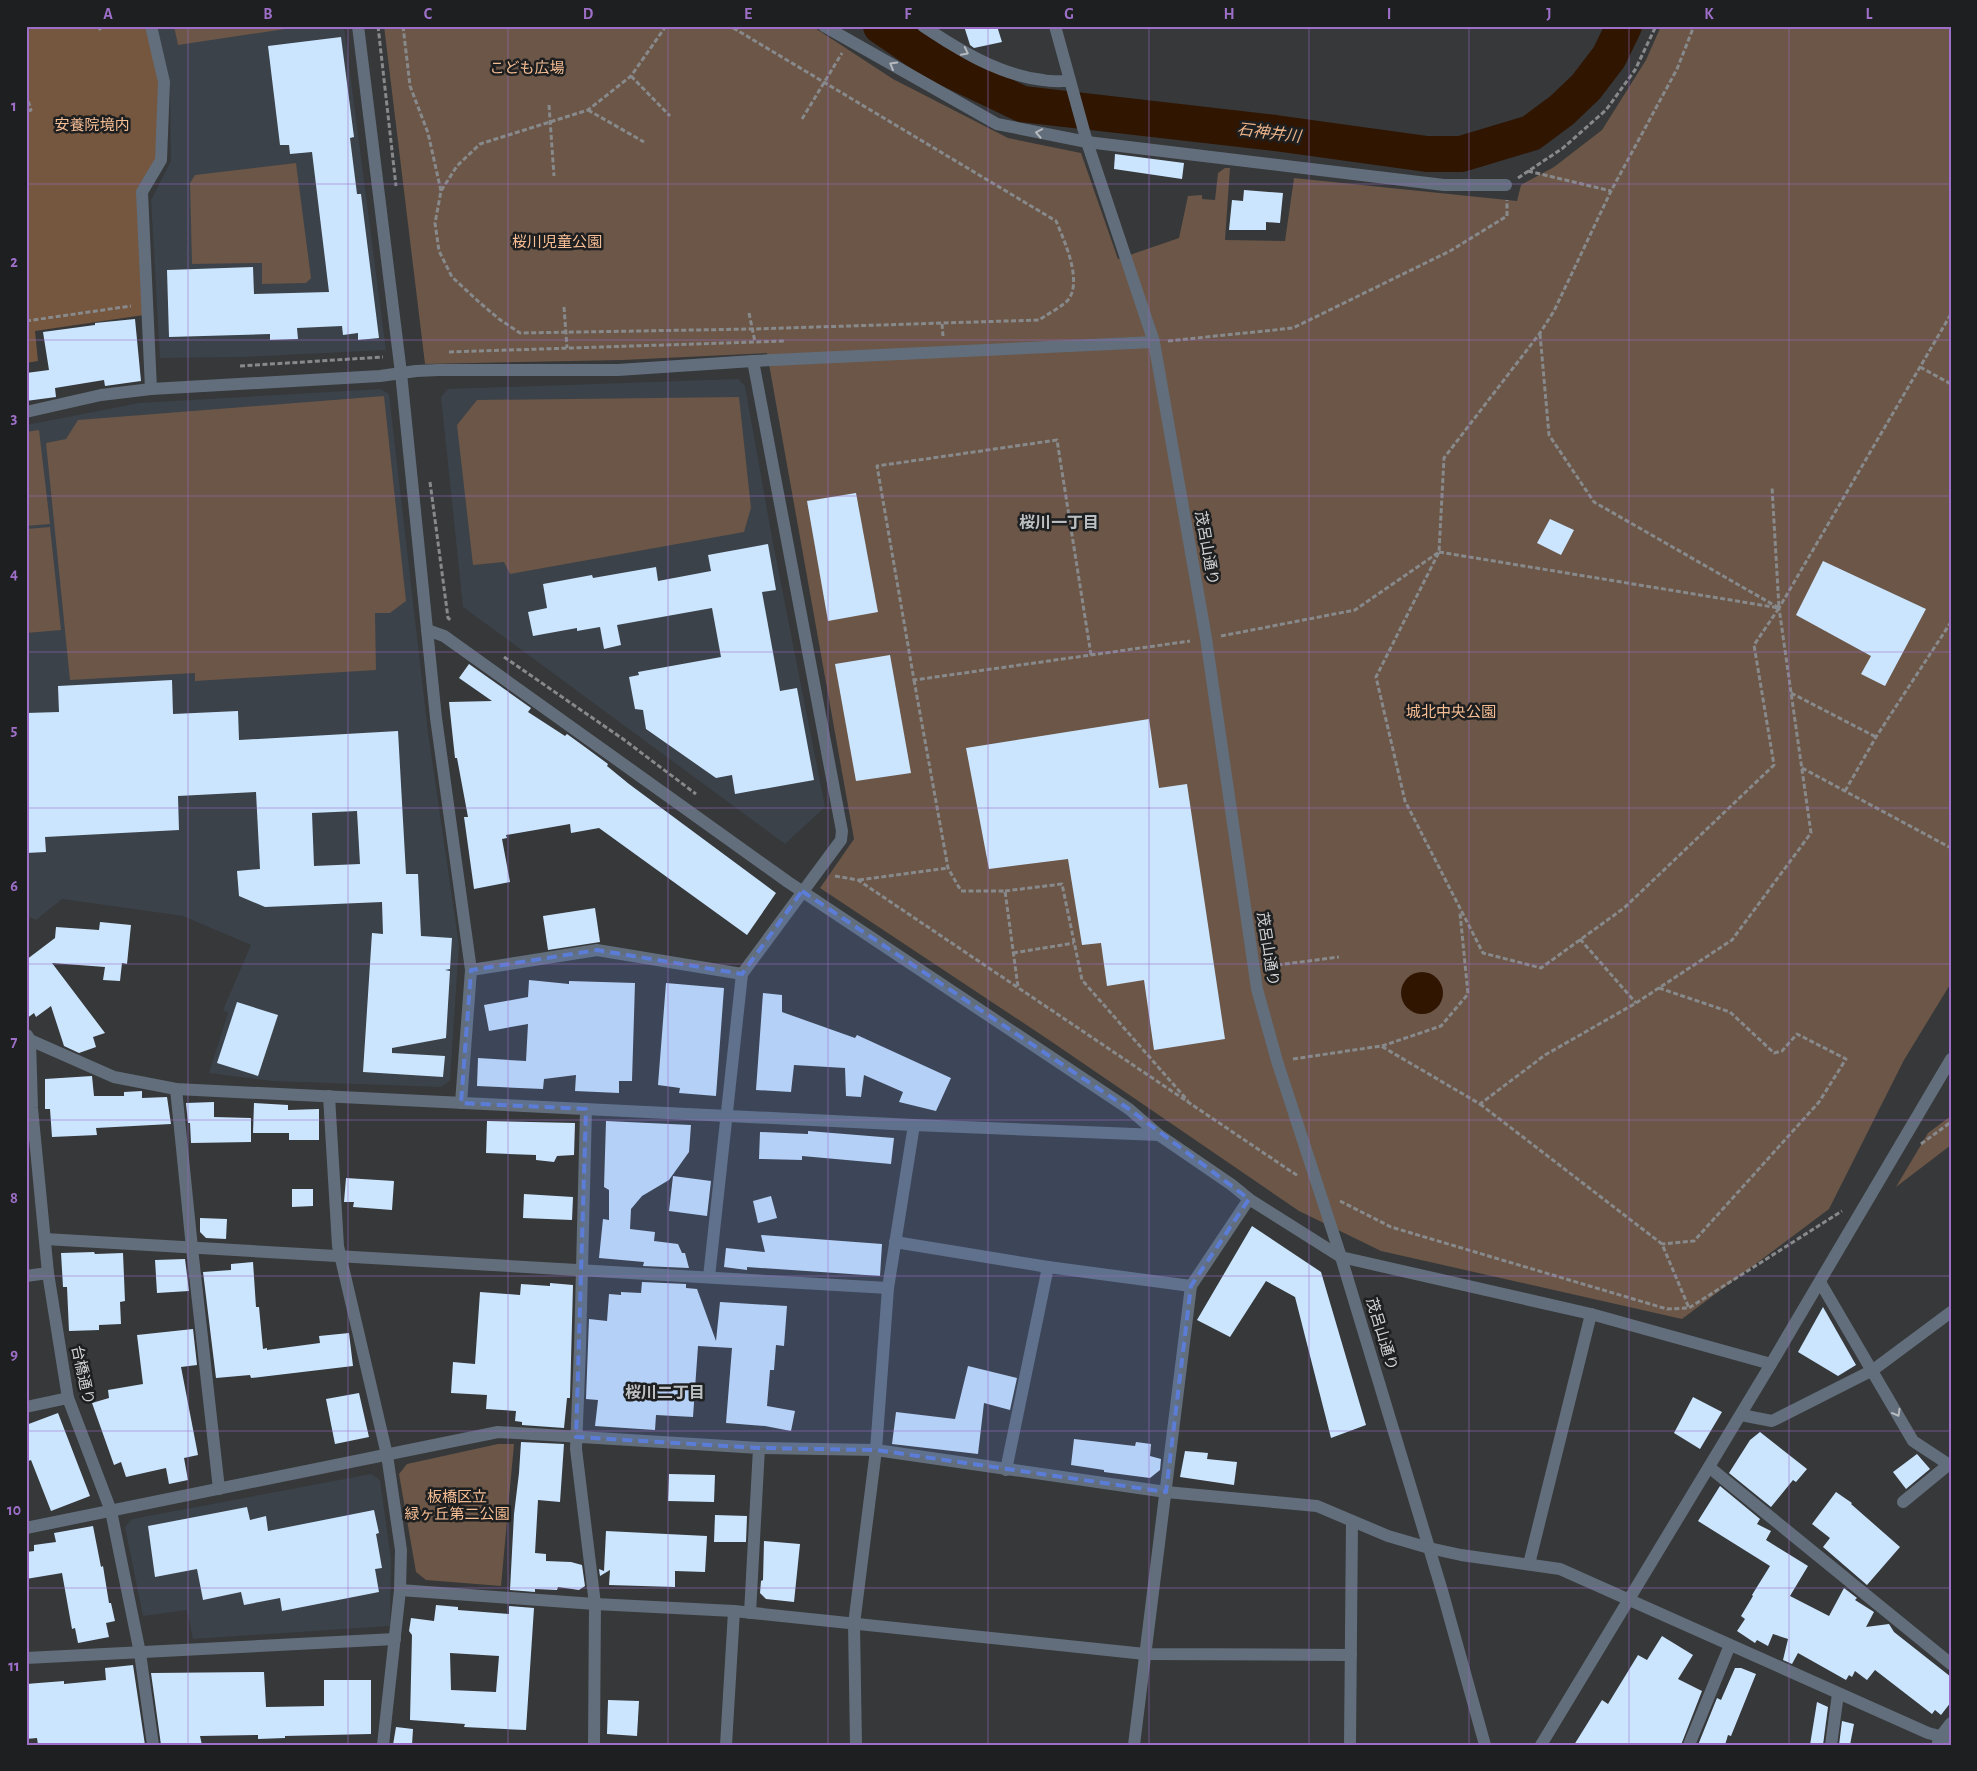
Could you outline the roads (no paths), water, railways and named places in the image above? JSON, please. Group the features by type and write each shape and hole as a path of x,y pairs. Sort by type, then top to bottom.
{"street":[{"path":"151,26 164,82 161,160 142,192 151,389"},
{"path":"358,26 401,373 436,718 471,970 461,1103"},
{"path":"824,26 997,124 1087,142 1444,186 1506,186"},
{"path":"924,26 951,44 995,67 1043,80 1070,82 1054,26"},
{"name":"茂呂山通り","path":"1070,82 1087,142 1154,342 1206,638 1257,989 1277,1061 1342,1257 1429,1548 1485,1745"},
{"path":"26,412 101,395 151,389 380,376 439,370 618,370 753,361 1154,342"},
{"path":"709,1277 742,974 815,872 841,840 842,831 753,361"},
{"path":"428,630 444,636 802,891 1129,1109 1159,1135 1232,1185 1249,1199 1342,1257 1591,1314 1771,1364"},
{"path":"471,970 597,950 742,974"},
{"path":"28,1037 114,1077 176,1089 1159,1135"},
{"name":"台橋通り","path":"28,1037 29,1108 48,1273 68,1398 111,1511 140,1653 153,1745"},
{"path":"1542,1745 1741,1415 1951,1059"},
{"path":"176,1089 219,1489"},
{"path":"330,1096 340,1256 386,1456 401,1550 400,1590 383,1745"},
{"path":"586,1109 576,1449 595,1604 594,1745"},
{"path":"856,1745 854,1624 876,1450 888,1288 914,1125"},
{"path":"1134,1745 1191,1286 1249,1199"},
{"path":"45,1239 888,1288"},
{"path":"895,1242 1048,1267 1191,1286"},
{"path":"1006,1470 1048,1267"},
{"path":"26,1276 48,1273"},
{"path":"1820,1282 1913,1441 1950,1465 1903,1502"},
{"path":"1741,1415 1772,1421 1873,1370 1951,1312"},
{"path":"1529,1564 1591,1314"},
{"path":"26,1407 68,1398"},
{"path":"26,1528 498,1432 759,1448 876,1450 1166,1492 1317,1506 1388,1536 1429,1548 1461,1555 1560,1569 1943,1740 1951,1722"},
{"path":"750,1613 759,1448"},
{"path":"1709,1467 1951,1664"},
{"path":"1350,1745 1352,1521"},
{"path":"400,1590 595,1604 734,1611 1145,1654 1351,1655"},
{"path":"726,1745 734,1611"},
{"path":"26,1658 395,1639"},
{"path":"1689,1745 1730,1645"},
{"path":"1831,1745 1838,1694"}],"waterway":[{"name":"石神井川","path":"881,26 934,62 1022,104 1275,133 1427,154 1461,154 1531,133 1562,110 1586,87 1609,57 1624,26"}],"district":[{"name":"桜川一丁目","path":"1059,522"},
{"name":"桜川二丁目","path":"665,1392"}],"park label":[{"name":"こども広場","path":"527,68"},
{"name":"安養院境内","path":"92,125"},
{"name":"桜川児童公園","path":"557,242"},
{"name":"城北中央公園","path":"1451,712"},
{"name":"板橋区立 緑ヶ丘第二公園","path":"457,1506"}]}
